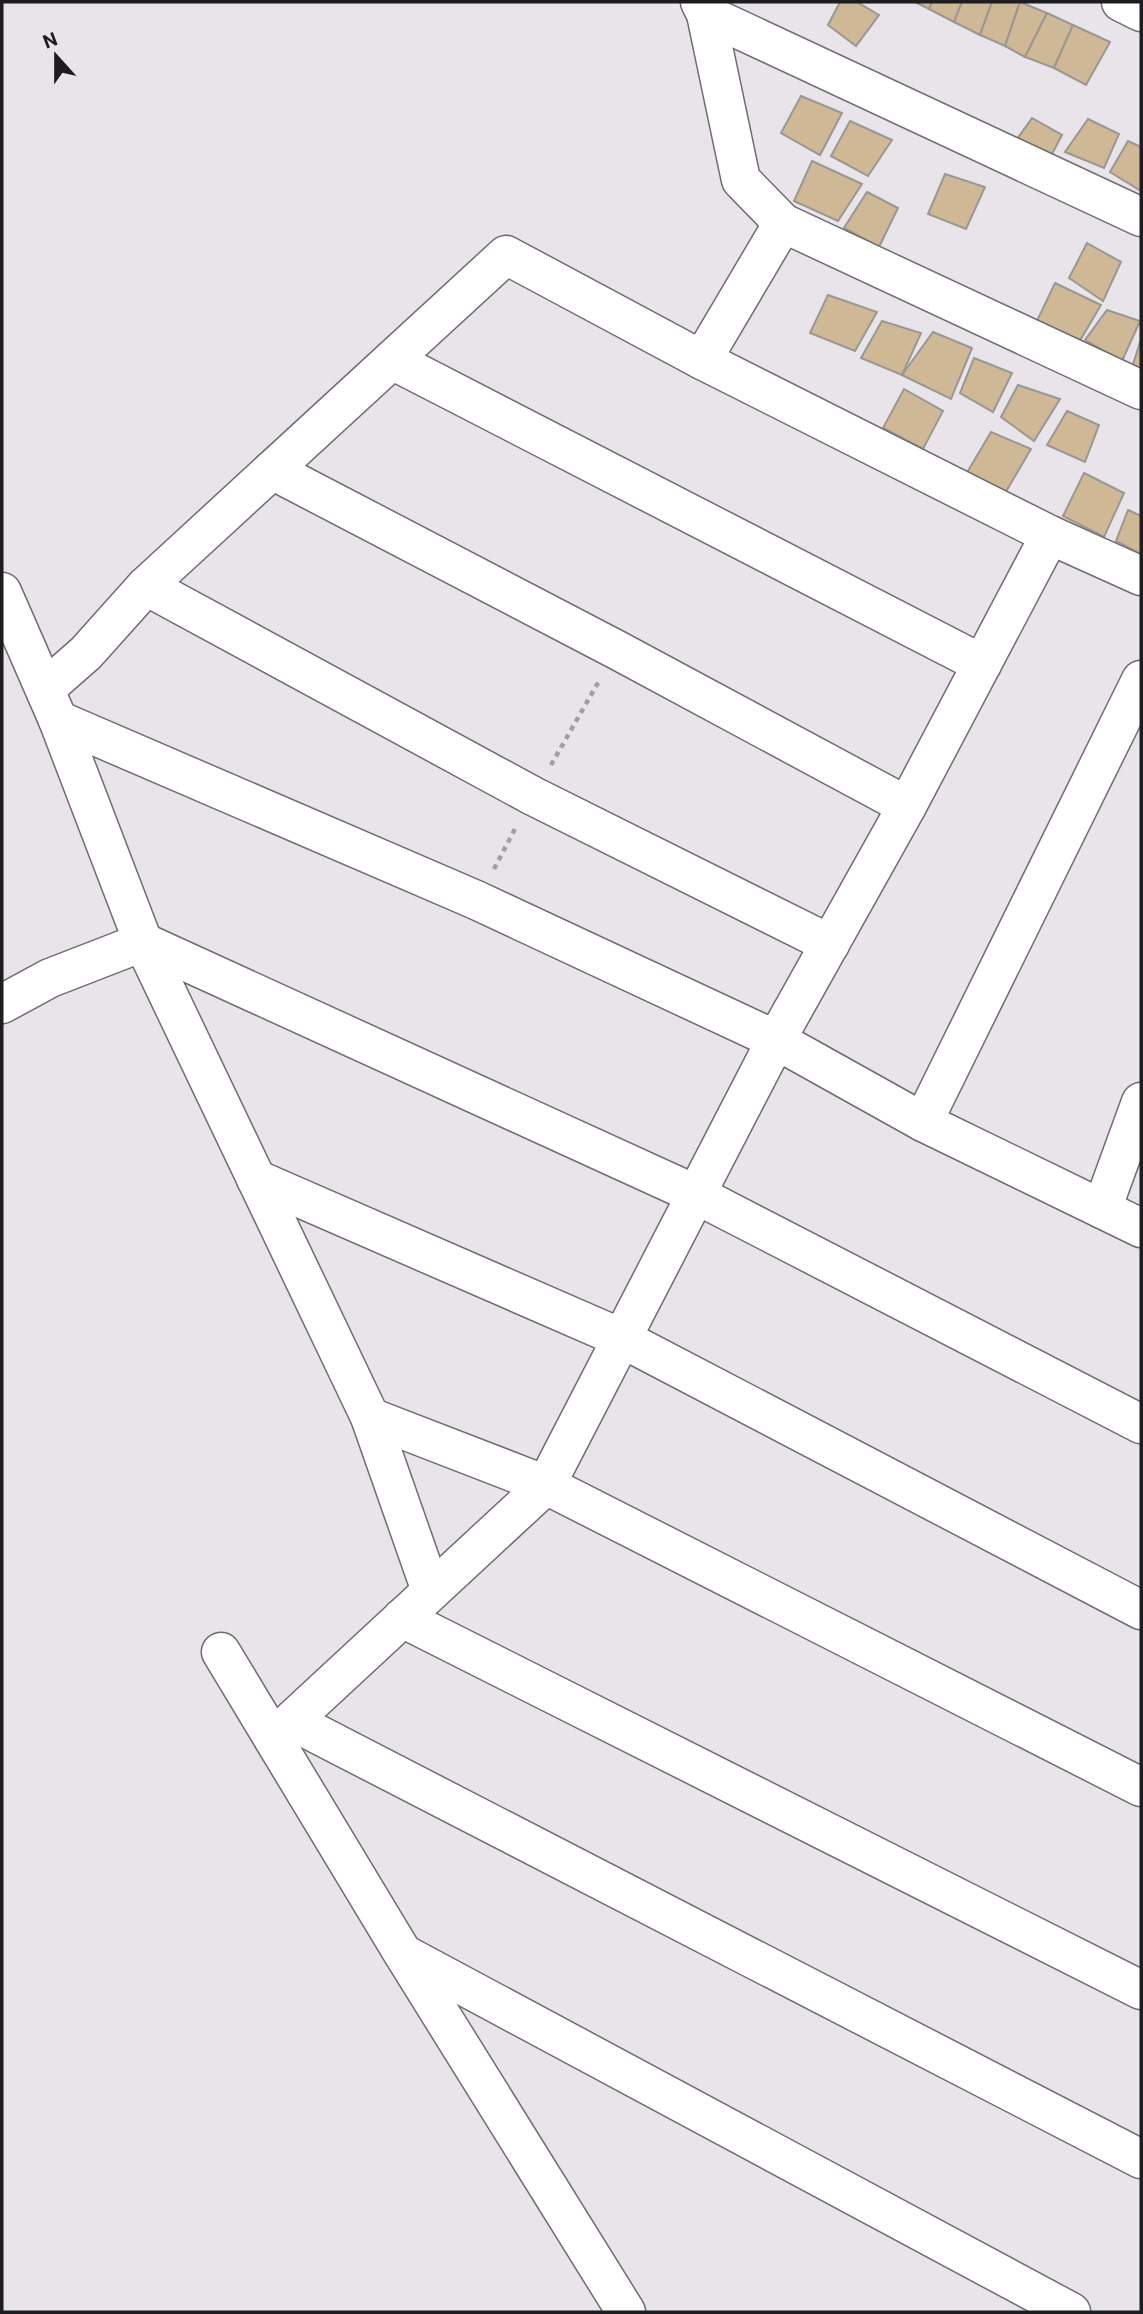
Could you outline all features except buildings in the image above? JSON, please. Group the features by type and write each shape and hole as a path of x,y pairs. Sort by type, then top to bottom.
{"street":[{"path":"1121,2 1141,12"},
{"path":"703,8 1141,217"},
{"path":"703,8 741,180 783,223 1141,390"},
{"path":"702,360 783,223"},
{"path":"52,705 86,653 146,586 506,254 702,360 1049,535 1141,576"},
{"path":"392,360 982,664"},
{"path":"272,470 617,650 907,806"},
{"path":"282,1729 546,1485 776,1040 907,806 1049,535"},
{"path":"146,586 533,796 830,944"},
{"path":"2,592 52,705 143,942 370,1418 431,1591"},
{"path":"923,1122 1141,680"},
{"path":"52,705 776,1040 923,1122 1141,1228"},
{"path":"2,1003 50,978 143,942 696,1195 1141,1424"},
{"path":"1102,1209 1141,1102"},
{"path":"256,1179 621,1338 1141,1610"},
{"path":"370,1418 546,1485 1141,1787"},
{"path":"402,1618 1141,1990"},
{"path":"221,1652 282,1729 402,1952 626,2312"},
{"path":"282,1729 1141,2159"},
{"path":"402,1952 1071,2312"}]}
